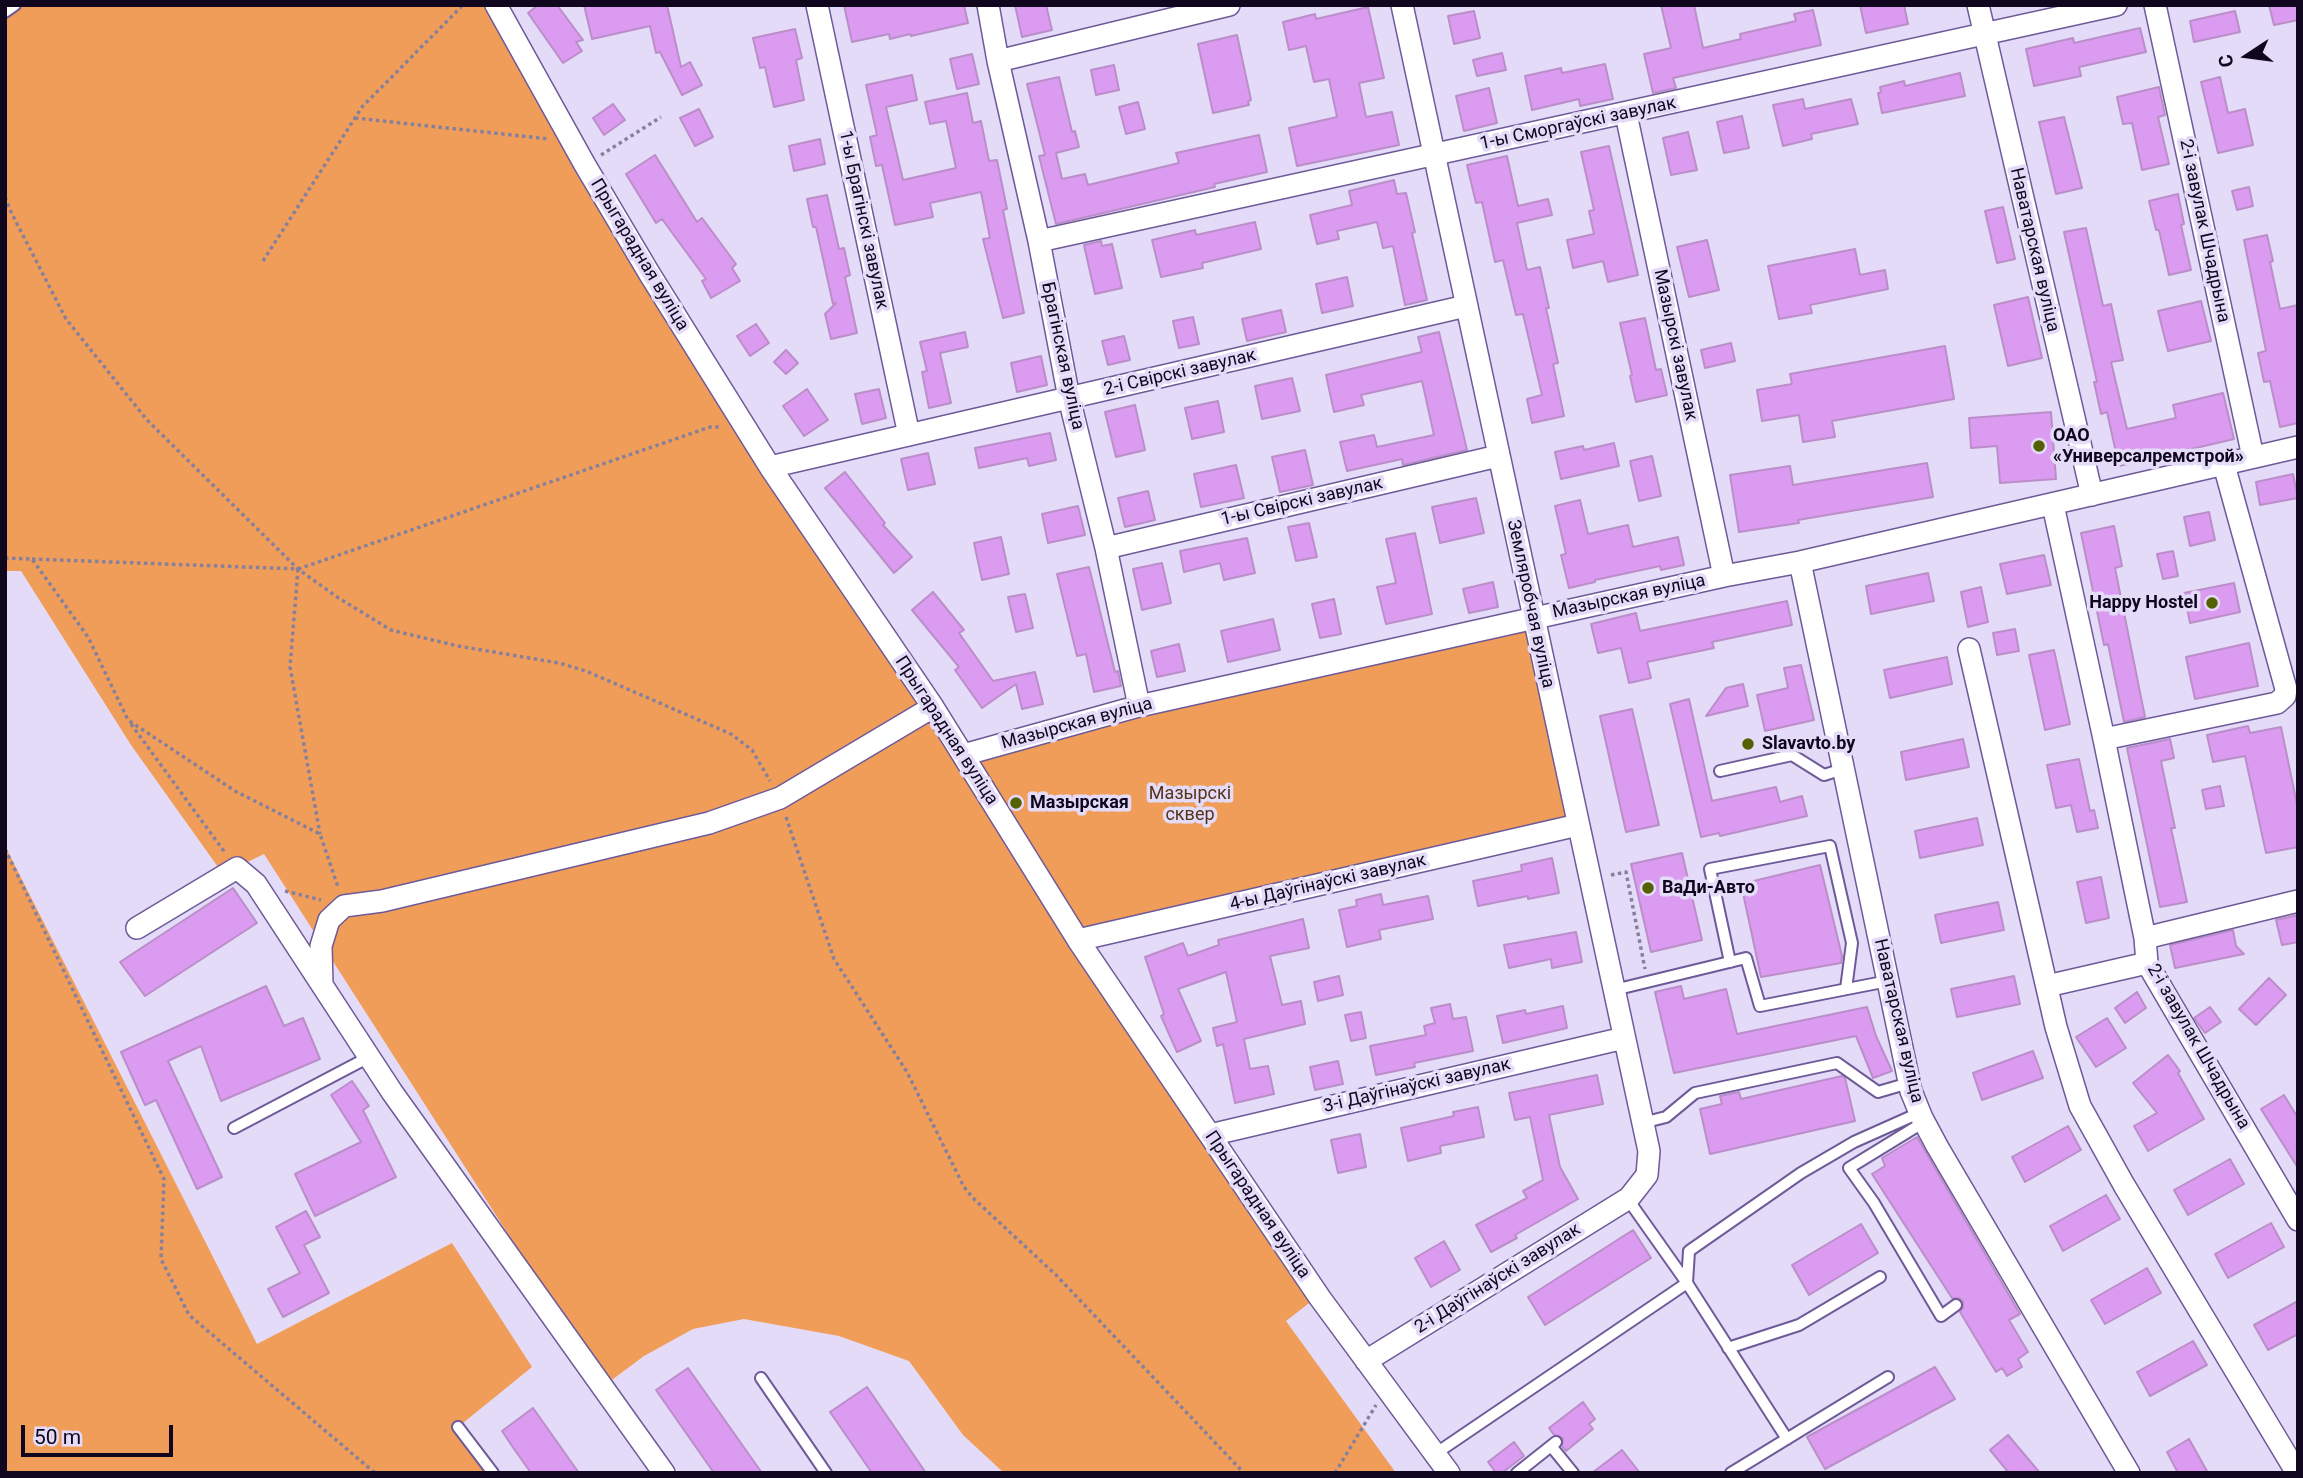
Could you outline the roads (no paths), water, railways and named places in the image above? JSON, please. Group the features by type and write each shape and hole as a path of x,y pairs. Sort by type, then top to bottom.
{"street":[{"name":"Прыгарадная вуліца","path":"496,5 585,165 770,467 933,707 1078,940 1320,1298 1449,1473"},
{"name":"1-ы Брагінскі завулак","path":"817,5 909,436"},
{"name":"Брагінская вуліца","path":"988,5 1039,241 1069,398 1106,548 1139,706"},
{"path":"998,61 1228,5"},
{"name":"Земляробчая вуліца","path":"1402,5 1649,1151 1647,1175 1629,1198"},
{"name":"Наватарская вуліца","path":"1978,5 2092,495"},
{"name":"1-ы Сморгаўскі завулак","path":"1039,241 2116,5"},
{"name":"2-і завулак Шчадрына","path":"2155,5 2253,457"},
{"name":"Мазырскі завулак","path":"1626,114 1724,576"},
{"name":"2-і Свірскі завулак","path":"770,467 1466,306"},
{"name":"Мазырская вуліца","path":"963,755 1139,706 1724,576 1800,562 2298,447"},
{"name":"1-ы Свірскі завулак","path":"1106,548 1499,456"},
{"path":"2104,739 2277,703 2285,696 2286,689 2224,465"},
{"name":"2-і завулак Шчадрына","path":"2053,505 2145,938 2147,963 2295,1210"},
{"name":"Наватарская вуліца","path":"1800,562 1909,1083 1922,1117 2006,1273 2129,1473"},
{"path":"1969,649 2056,1027 2080,1106 2124,1185 2297,1473"},
{"path":"322,985 321,946 329,920 344,906 382,901 709,823 780,798 933,707"},
{"name":"4-ы Даўгінаўскі завулак","path":"1078,940 1578,825"},
{"path":"137,928 237,868 256,884 369,1057 664,1473"},
{"path":"2145,938 2298,901"},
{"path":"2047,986 2147,963"},
{"name":"3-і Даўгінаўскі завулак","path":"1210,1135 1624,1038"},
{"name":"2-і Даўгінаўскі завулак","path":"1366,1361 1629,1198"}],"lane":[{"path":"5,10 14,6"},
{"path":"1720,771 1792,755 1824,775 1843,769"},
{"path":"1730,962 1710,869 1830,846 1852,943 1846,989"},
{"path":"1614,990 1746,958 1760,1006 1888,981"},
{"path":"234,1128 369,1057"},
{"path":"1643,1123 1666,1117 1695,1093 1837,1063 1878,1092 1909,1083"},
{"path":"1687,1283 1689,1251 1801,1173 1854,1142 1922,1117"},
{"path":"1922,1117 1849,1168 1874,1203 1941,1316 1956,1306"},
{"path":"1629,1198 1787,1438"},
{"path":"1728,1348 1799,1325 1880,1277"},
{"path":"1435,1454 1687,1283"},
{"path":"1731,1473 1888,1377"},
{"path":"761,1378 827,1473"},
{"path":"458,1427 493,1473"},
{"path":"1517,1473 1554,1444 1573,1473"}],"place":[{"name":"ОАО «Универсалремстрой»","path":"2039,446"},
{"name":"Happy Hostel","path":"2212,603"},
{"name":"Slavavto.by","path":"1748,744"},
{"name":"Мазырская","path":"1016,803"},
{"name":"ВаДи-Авто","path":"1648,888"}],"park label":[{"name":"Мазырскі сквер","path":"1190,804"}]}
